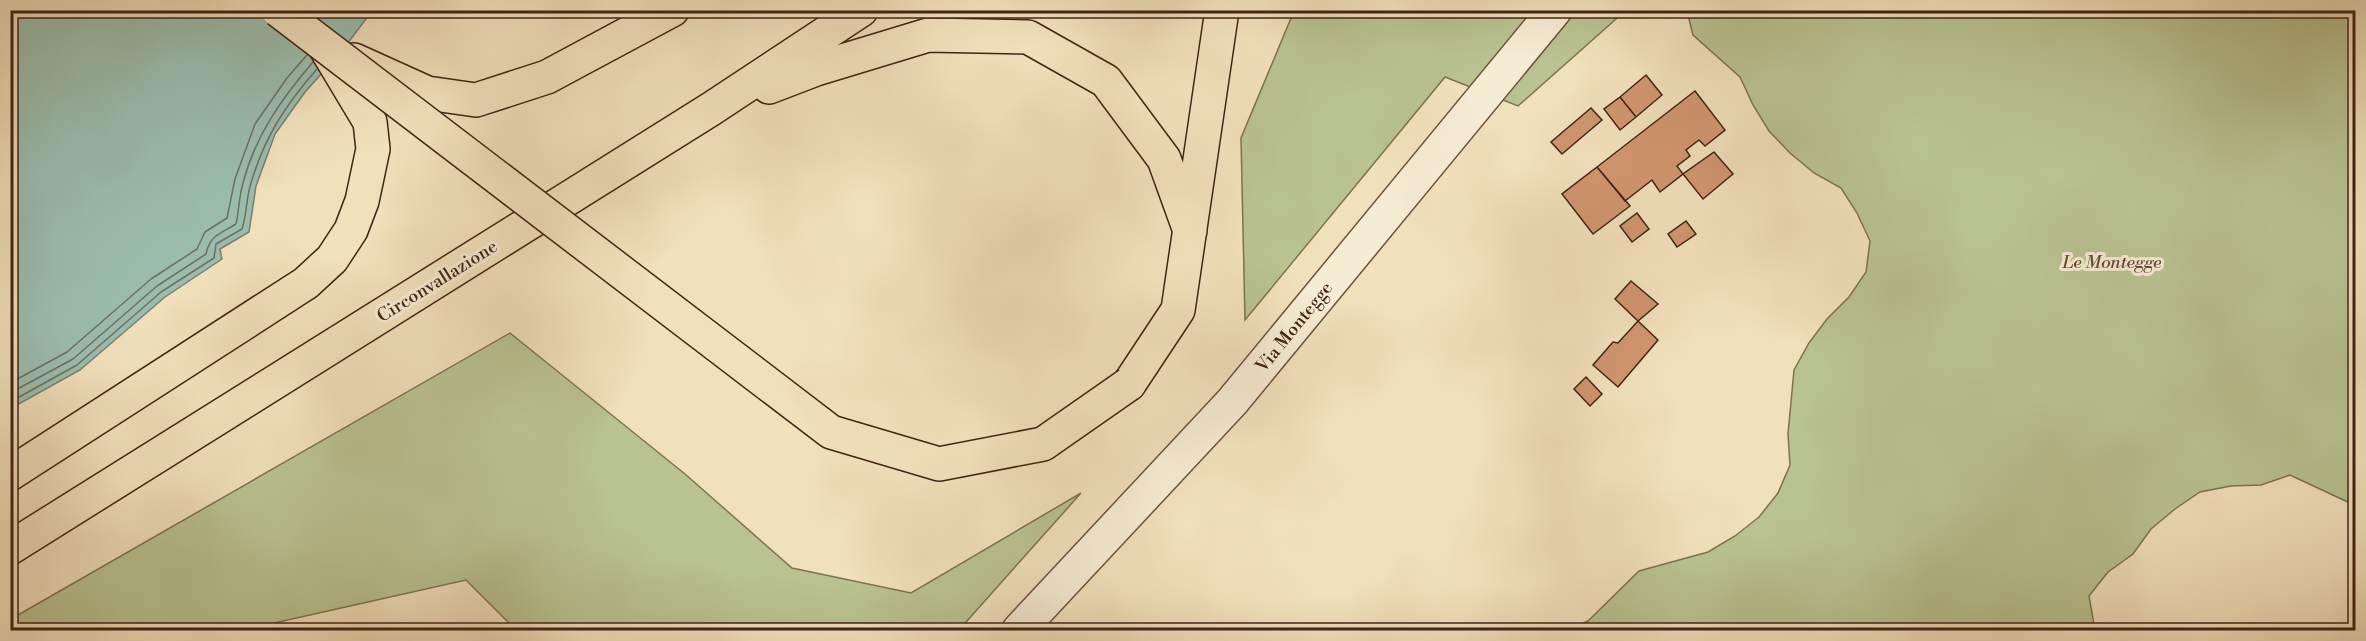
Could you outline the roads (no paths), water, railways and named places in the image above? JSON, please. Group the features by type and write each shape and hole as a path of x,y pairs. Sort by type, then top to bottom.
{"highway":[{"path":"278,10 831,432 939,464 1043,444 1129,384 1178,310 1222,10"},
{"path":"325,47 427,93 476,100 547,77 672,10"},
{"name":"Circonvallazione","path":"10,548 711,109 861,10"},
{"path":"711,109 816,69 927,35 1028,37 1106,81 1164,159 1190,231"},
{"path":"10,474 105,415 306,283 332,258 351,230 362,201 370,172 373,149 370,122 325,47"}],"street":[{"name":"Via Montegge","path":"1019,630 1232,402 1554,10"}],"water":[{"path":"11,11 372,11 341,52 305,92 275,134 256,186 249,232 220,249 222,259 165,297 80,370 15,406 11,411"}],"park label":[{"name":"Le Montegge","path":"2112,262"}]}
